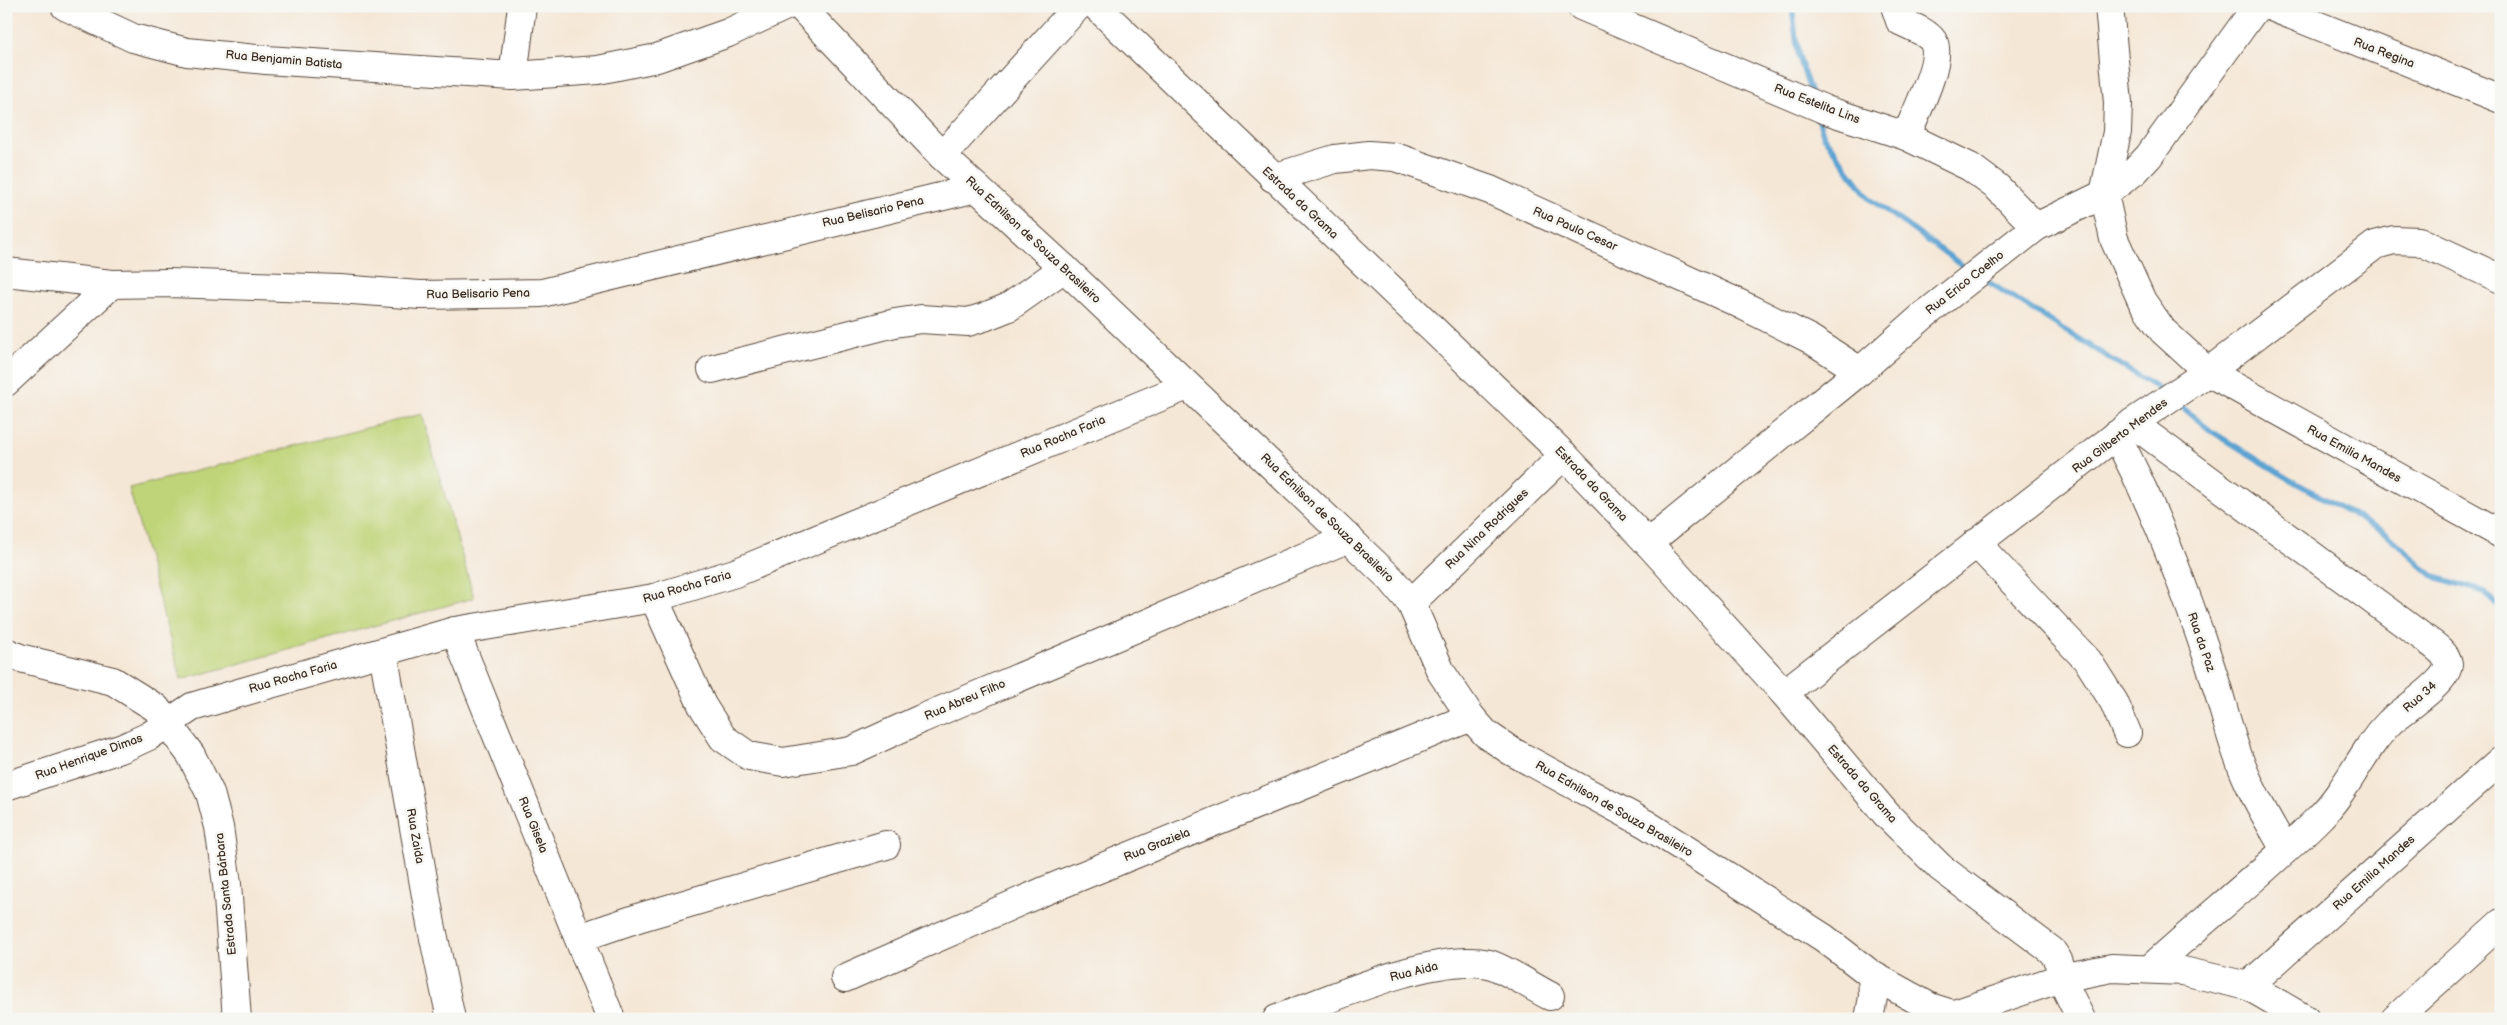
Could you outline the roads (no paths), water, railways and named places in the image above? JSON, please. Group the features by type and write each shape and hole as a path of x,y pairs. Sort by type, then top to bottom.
{"street":[{"name":"Rua Benjamin Batista","path":"65,6 133,38 187,52 276,61 513,76 598,70 657,58 728,33 786,6"},
{"path":"513,76 522,6"},
{"name":"Rua Ednilson de Souza Brasileiro","path":"800,6 942,156 1064,268 1391,579 1411,603 1441,672 1471,717 1486,734 1512,751 1646,824 1824,938 1872,975 1946,1017"},
{"path":"942,156 1078,6"},
{"name":"Estrada da Grama","path":"1096,6 1273,178 1564,454 1648,543 1784,693 1887,815 1941,868 2052,951 2059,962 2061,978 2081,1019"},
{"name":"Rua Estelita Lins","path":"1581,6 1814,105 1906,136 1970,167 1997,186 2036,228"},
{"path":"1895,6 1900,21 1925,34 1934,42 1936,54 1932,72 1906,136"},
{"path":"2104,194 2117,132 2118,103 2109,6"},
{"name":"Rua Erico Coelho","path":"1648,543 1860,371 1923,316 2036,228 2104,194 2135,171 2148,156 2257,6"},
{"name":"Rua Regina","path":"2269,6 2501,99"},
{"name":"Rua Paulo Cesar","path":"1273,178 1335,159 1369,155 1395,157 1490,190 1734,301 1810,339 1860,371"},
{"name":"Rua Belisario Pena","path":"6,272 112,284 169,283 339,289 420,295 542,293 790,231 977,188"},
{"name":"Rua Emilia Mandes","path":"2104,194 2114,239 2142,301 2197,379 2501,534"},
{"name":"Rua Gilberto Mendes","path":"1784,693 2124,429 2197,379 2375,245 2394,240 2418,241 2501,279"},
{"path":"712,369 895,323 921,319 968,322 984,318 1009,307 1064,268"},
{"path":"6,382 112,284"},
{"name":"Rua Rocha Faria","path":"169,723 192,707 455,631 654,598 735,574 1187,386"},
{"name":"Rua 34","path":"2124,429 2420,635 2446,658 2446,673 2390,722 2373,742 2322,815 2151,968"},
{"name":"Rua da Paz","path":"2124,429 2140,480 2181,582 2240,761 2249,784 2285,850"},
{"name":"Rua Nina Rodrigues","path":"1411,603 1564,454"},
{"name":"Rua Abreu Filho","path":"654,598 702,706 723,738 749,756 783,762 851,751 921,719 1349,538"},
{"path":"1976,543 2088,661 2114,702 2127,732"},
{"name":"Rua Gisela","path":"455,631 611,1019"},
{"name":"Estrada Santa Bárbara","path":"6,652 20,658 113,681 156,708 191,755 210,793 219,827 227,884 237,1019"},
{"name":"Rua Zaida","path":"383,652 431,924 450,1019"},
{"name":"Rua Graziela","path":"845,978 1042,892 1471,717"},
{"name":"Rua Henrique Dimas","path":"6,786 124,748 169,723"},
{"name":"Rua Emilia Mandes","path":"2248,986 2501,760"},
{"path":"579,938 650,914 886,845"},
{"path":"2395,1019 2501,923"},
{"name":"Rua Aida","path":"1277,1019 1352,990 1424,967 1460,963 1490,964 1550,996"},
{"path":"1946,1017 2061,978 2112,968 2151,968 2184,971 2248,986 2305,1019"},
{"path":"1870,1015 1873,997 1872,975"}],"waterway":[{"path":"1792,6 1798,54 1811,94"},
{"path":"1817,115 1824,137 1870,199 1970,271"},
{"path":"1982,278 2165,393"},
{"path":"2176,402 2211,431 2291,480 2387,534 2434,577 2485,592 2501,609"}]}
